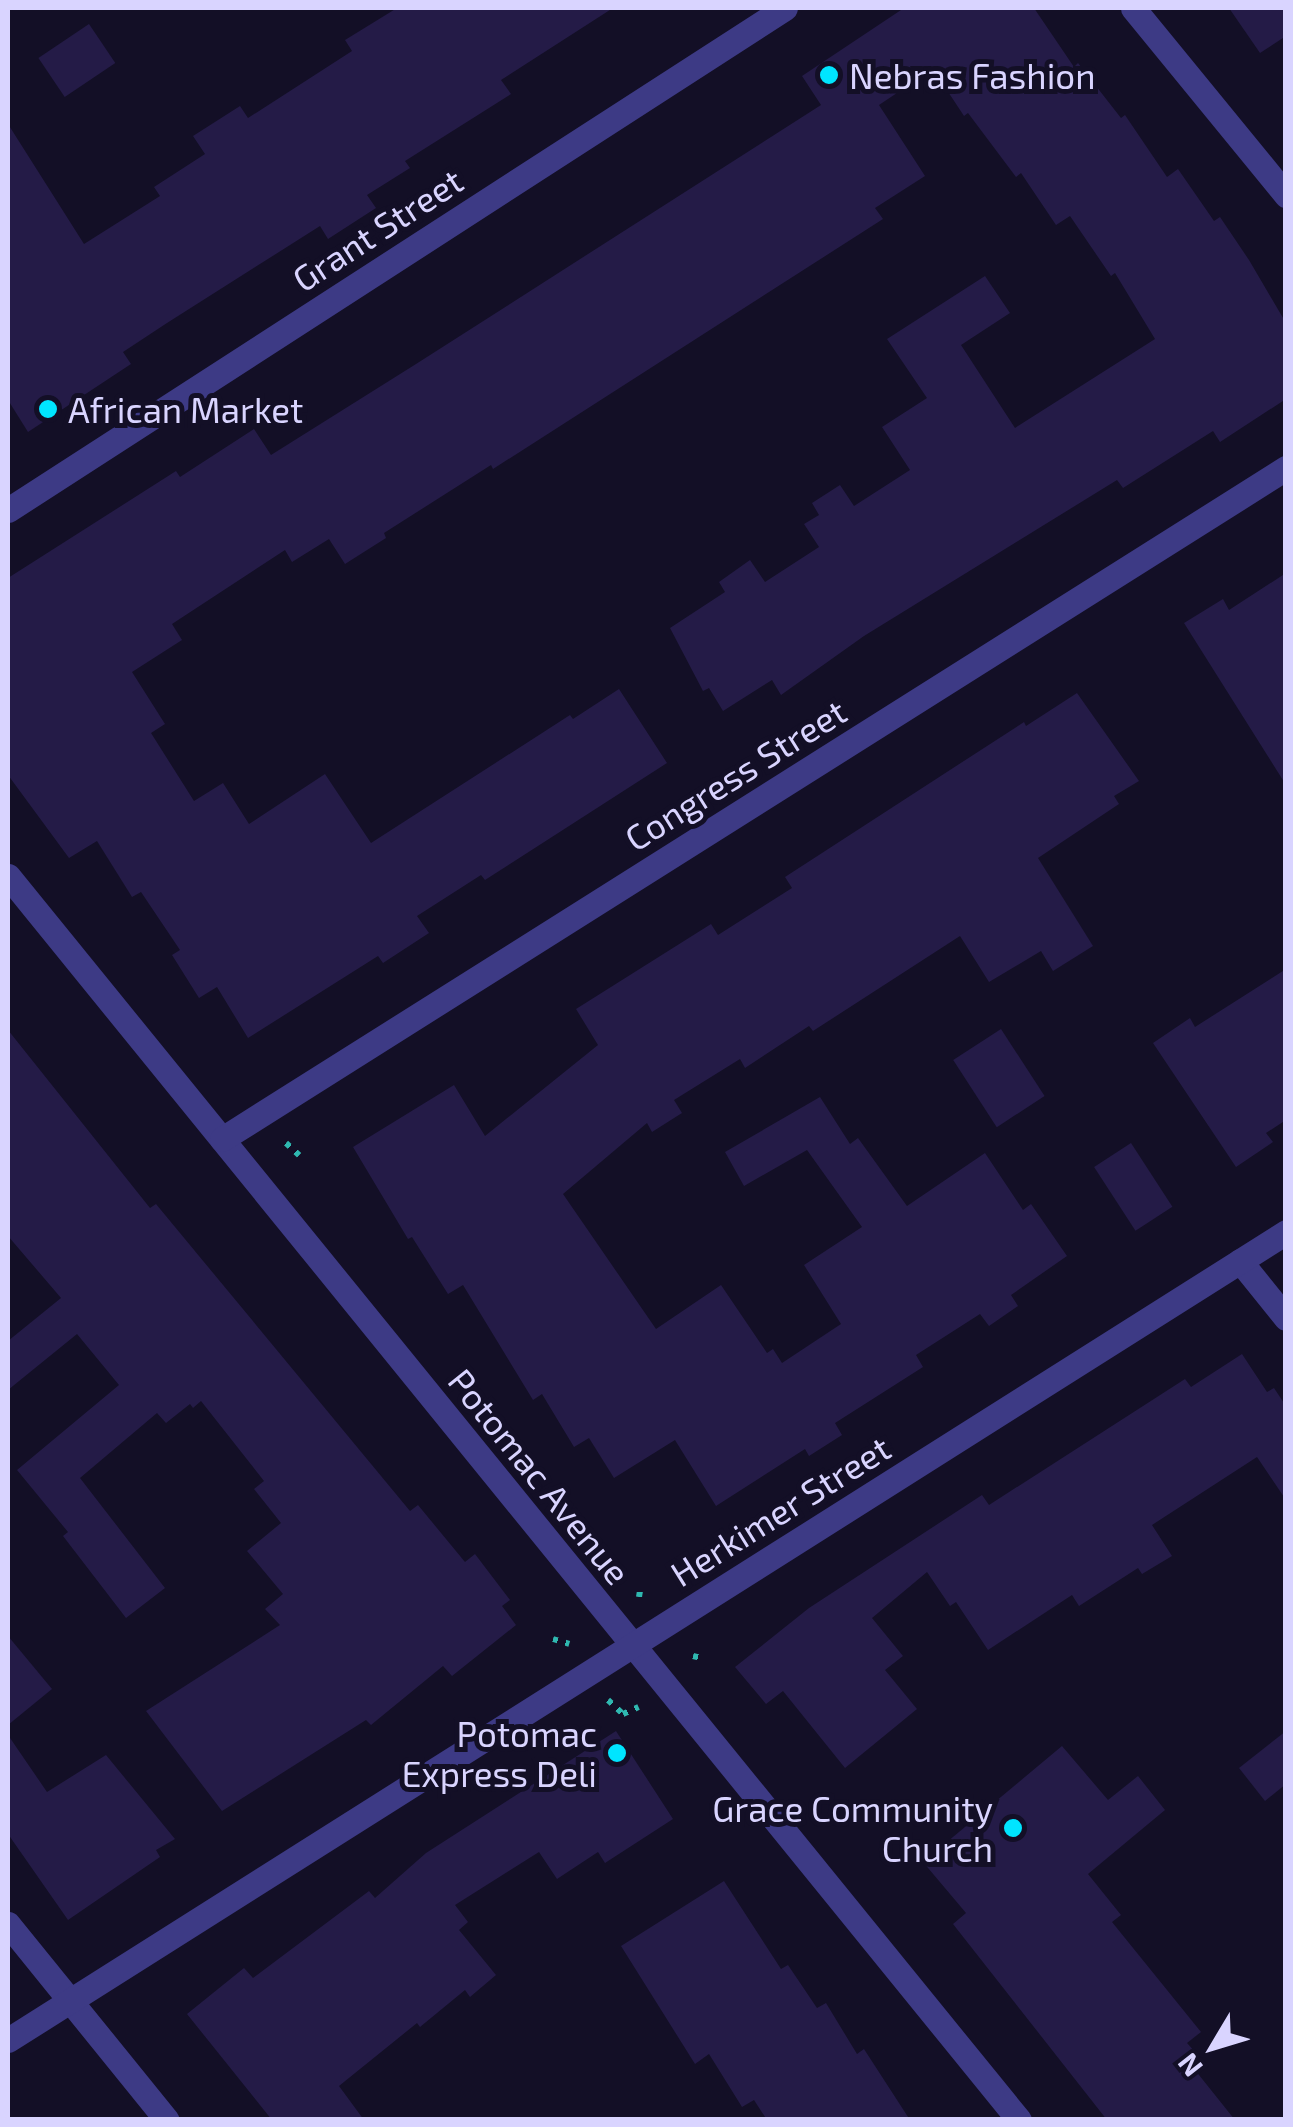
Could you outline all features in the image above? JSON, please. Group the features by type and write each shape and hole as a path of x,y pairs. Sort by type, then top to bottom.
{"street":[{"name":"Grant Street","path":"8,510 785,8"},
{"path":"1134,8 1286,195"},
{"name":"Congress Street","path":"222,1139 1286,468"},
{"name":"Potomac Avenue","path":"8,876 1019,2120"},
{"name":"Herkimer Street","path":"8,2040 1286,1232"},
{"path":"1240,1261 1286,1318"},
{"path":"8,1924 166,2120"}],"path":[{"path":"286,1144 298,1156"},
{"path":"638,1596 640,1585"},
{"path":"552,1639 569,1644"},
{"path":"608,1699 623,1714 640,1707"}],"building":[{"path":"397,8 613,8 501,80 511,94 405,161 410,168 367,195 376,208 328,239 320,226 167,323 123,352 131,364 28,432 8,400 8,124 84,244 160,196 154,187 205,154 193,136 240,106 248,118 352,51 345,40"},
{"path":"904,8 1034,8 1074,67 1078,63 1121,118 1125,115 1167,177 1178,169 1214,221 1220,217 1249,260 1286,323 1286,399 1220,442 1213,431 1123,488 1117,480 864,636 781,695 772,680 723,711 709,688 703,691 670,628 725,592 719,582 750,560 765,582 819,547 804,524 819,515 812,503 840,485 854,506 910,470 882,427 927,398 887,339 985,276 1010,313 961,345 1015,428 1155,339 1115,273 1111,276 1070,216 1056,225 1021,173 1016,177 968,113 964,116 933,69 879,105 925,176 875,208 883,219 493,469 491,465 384,533 386,538 345,564 329,539 292,562 285,550 172,624 182,640 132,672 165,724 151,733 194,801 223,783 249,824 325,774 371,843 570,715 573,719 619,689 667,763 485,880 481,875 417,916 429,933 383,963 378,956 248,1038 217,987 199,998 172,955 180,950 141,892 132,897 97,841 69,858 8,775 8,578 176,471 180,477 254,429 271,455 416,364 821,105 802,76"},
{"path":"1229,8 1286,8 1286,36 1260,53"},
{"path":"89,24 115,63 65,97 38,58"},
{"path":"1286,573 1286,785 1184,623 1223,599 1229,610"},
{"path":"1077,693 1139,781 1114,796 1119,804 1038,858 1093,946 1053,971 1041,951 989,982 960,936 813,1031 809,1026 745,1068 740,1059 674,1100 682,1113 652,1132 647,1123 563,1194 656,1329 721,1285 767,1353 773,1349 782,1363 841,1324 804,1265 862,1227 807,1150 744,1186 725,1152 820,1097 850,1144 858,1138 907,1206 985,1153 1023,1210 1031,1204 1067,1256 1011,1295 1018,1306 989,1326 980,1314 916,1355 923,1367 835,1423 842,1435 809,1456 805,1449 716,1506 675,1440 614,1478 589,1438 574,1447 542,1394 533,1400 463,1285 448,1294 412,1237 408,1239 353,1147 454,1085 485,1136 598,1045 576,1009 711,924 718,935 792,888 785,877 1024,722 1026,726"},
{"path":"1286,969 1286,1120 1266,1133 1273,1142 1236,1167 1153,1043 1190,1018 1195,1027"},
{"path":"1001,1029 1045,1096 997,1127 953,1060"},
{"path":"8,1030 150,1208 156,1204 410,1511 418,1505 465,1562 475,1554 510,1600 502,1606 516,1625 452,1676 443,1666 371,1725 366,1720 222,1811 146,1711 280,1625 265,1609 283,1594 247,1551 281,1523 254,1489 264,1481 201,1401 193,1408 190,1404 166,1423 157,1413 80,1478 165,1588 126,1618 63,1536 68,1532 17,1470 119,1385 77,1334 8,1390 8,1341 61,1298 8,1236"},
{"path":"1131,1143 1172,1207 1135,1231 1094,1167"},
{"path":"1242,1354 1267,1392 1274,1388 1286,1406 1286,1500 1257,1457 1152,1525 1172,1556 1142,1574 1138,1568 1079,1606 1072,1595 988,1650 956,1602 950,1606 927,1572 872,1618 903,1656 885,1670 917,1709 845,1768 783,1691 766,1704 735,1667 809,1608 982,1495 989,1505 1185,1379 1191,1387"},
{"path":"8,1636 52,1689 8,1725"},
{"path":"616,1731 673,1819 605,1863 598,1852 557,1879 539,1852 455,1905 468,1922 459,1930 496,1975 470,1997 465,1990 420,2027 417,2023 339,2086 364,2120 272,2120 187,2014 244,1968 253,1978 369,1891 375,1898 426,1853"},
{"path":"1286,1731 1286,1784 1265,1801 1239,1768"},
{"path":"8,1735 47,1792 106,1755 175,1839 156,1850 160,1857 68,1920 8,1834"},
{"path":"1062,1746 1108,1800 1138,1776 1165,1810 1088,1874 1121,1915 1112,1922 1201,2032 1187,2043 1196,2053 1187,2060 1235,2120 1107,2120 953,1924 966,1913 923,1862"},
{"path":"724,1881 781,1969 788,1965 817,2008 826,2003 857,2054 864,2049 910,2120 767,2120 754,2100 742,2107 709,2054 695,2064 621,1946"}],"place":[{"name":"Nebras Fashion","path":"829,75"},
{"name":"African Market","path":"48,409"},
{"name":"Potomac Express Deli","path":"617,1753"},
{"name":"Grace Community Church","path":"1013,1828"}]}
